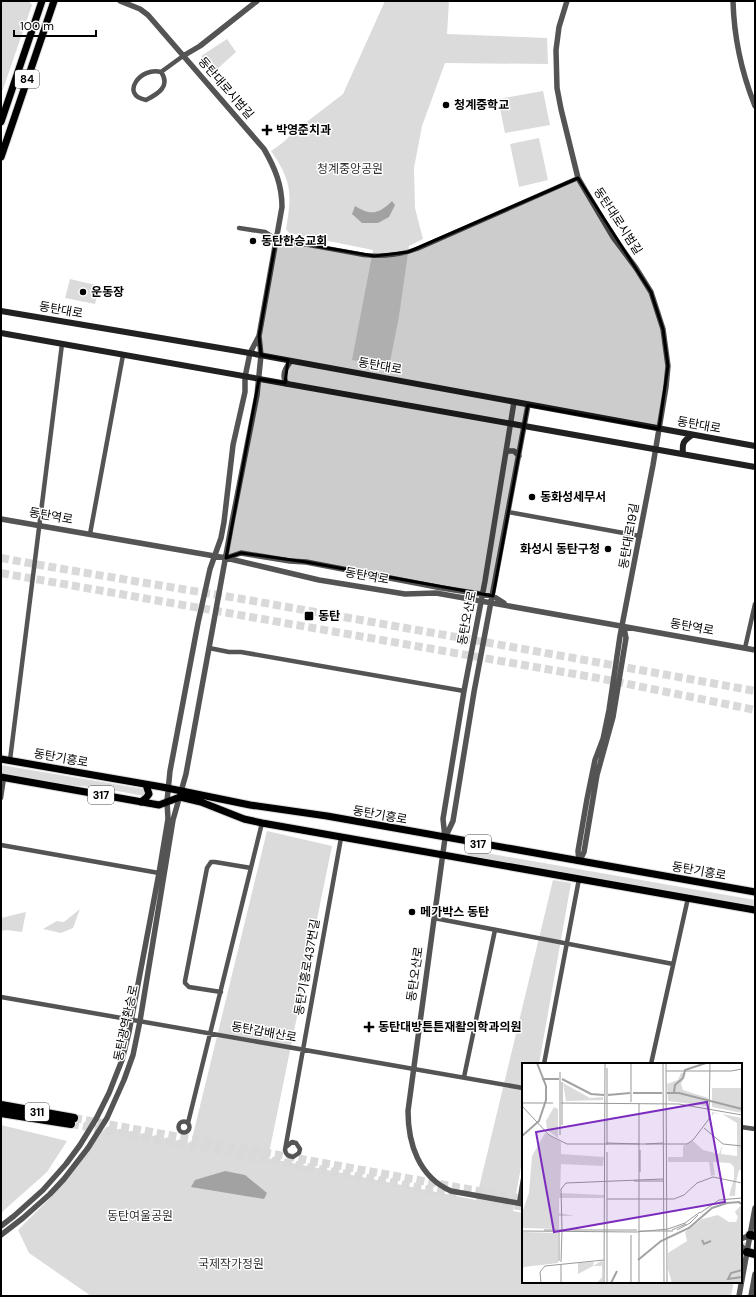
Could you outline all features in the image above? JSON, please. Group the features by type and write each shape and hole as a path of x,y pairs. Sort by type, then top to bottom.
{"highway":[{"path":"1,1102 28,1110"},
{"name":"311","path":"1,1106 28,1110 72,1121 49,1121 1,1112"},
{"path":"1,1117 49,1121"}],"main road":[{"name":"84","path":"1,122 42,1"},
{"name":"84","path":"1,157 54,1"},
{"name":"동탄대로","path":"1,311 250,353 755,446"},
{"path":"1,333 755,467"},
{"path":"683,454 682,445 692,435"},
{"name":"동탄기흥로","path":"1,759 168,788 244,819 262,823 340,838 755,910"},
{"name":"동탄기흥로","path":"2,778 159,805 181,794 327,816 755,892"},
{"path":"141,802 149,794 146,785"}],"street":[{"path":"120,1 148,15 183,56 161,72"},
{"name":"동탄대로시범길","path":"226,558 260,379 261,355 259,336 282,207 282,198 278,178 264,149 183,56 200,46 257,1"},
{"name":"동탄대로시범길","path":"567,1 559,27 556,50 557,88 578,178 613,237 636,268 651,292 658,312 665,341 668,366 666,387 655,449"},
{"path":"733,1 735,38 745,81 755,106"},
{"path":"155,70 161,72 166,81 164,87 146,100 139,99 135,94 135,82 150,71 155,70"},
{"path":"239,228 265,232 276,239 374,256 408,252 433,243 578,178"},
{"name":"동탄대로시범길","path":"250,353 259,336"},
{"path":"10,760 62,344"},
{"path":"215,556 224,522 233,445 245,392 245,377 250,353"},
{"path":"90,534 123,355"},
{"path":"288,384 284,380 284,374 286,367 291,361"},
{"name":"동탄오산로","path":"445,838 442,819 482,597 514,402"},
{"name":"동탄오산로","path":"521,1203 451,1190 441,1186 428,1174 419,1162 412,1145 408,1126 408,1111 442,855 445,838 453,821 474,692 528,405"},
{"name":"동탄대로19길","path":"579,861 584,852 597,775 608,739 617,697 626,638 623,626 655,449"},
{"path":"506,453 511,450 519,456"},
{"path":"508,512 640,536"},
{"name":"동탄역로","path":"1,519 226,558 319,580 405,594 436,593 482,597"},
{"path":"224,522 232,522"},
{"name":"동탄역로","path":"226,558 241,553 306,562 442,588 492,599 506,605 755,650"},
{"name":"동탄광역환승로","path":"1,1226 43,1190 66,1164 80,1145 103,1106 125,1050 132,1020 168,819 167,801 170,771 198,623 215,556"},
{"path":"226,558 209,648 229,652 241,652 464,691"},
{"path":"270,568 272,558"},
{"path":"744,648 755,604"},
{"name":"동탄광역환승로","path":"1,1235 50,1194 75,1166 107,1118 133,1055 173,820 186,774 209,648"},
{"path":"1,798 2,778"},
{"path":"188,1123 262,823"},
{"name":"동탄기흥로437번길","path":"286,1146 340,838"},
{"path":"1,846 159,872"},
{"path":"221,992 189,986 185,983 207,868 211,862 215,862 251,868"},
{"path":"544,1063 579,879"},
{"path":"651,1063 688,898"},
{"path":"434,918 673,964"},
{"path":"464,1078 495,930"},
{"name":"동탄감배산로","path":"1,997 522,1088"},
{"path":"289,1123 292,1142"},
{"path":"742,1127 755,1129"},
{"path":"292,1142 296,1143 300,1149 297,1156 289,1157 285,1150 286,1146 292,1142"},
{"path":"521,1203 522,1191"},
{"path":"742,1281 748,1251 753,1236 755,1208"},
{"path":"742,1239 753,1236"},
{"path":"751,1296 755,1274"},
{"path":"739,1296 742,1283"}],"highlighted area":[{"path":"578,178 651,292 663,329 668,366 659,429 528,405 493,596 306,562 241,553 226,558 259,379 285,383 288,360 261,355 259,336 276,239 374,256 408,252"}],"green space":[{"path":"1,1 29,1 32,5 1,95"},
{"name":"청계중앙공원","path":"385,1 449,1 447,34 547,38 548,64 445,63 422,126 414,168 415,208 423,239 409,246 399,316 389,367 352,360 373,250 289,233 286,229 289,206 289,188 283,171 271,151 279,146 293,132 298,124 304,124 343,94"},
{"path":"227,39 236,52 214,72 201,56"},
{"path":"543,91 550,125 505,133 498,99"},
{"path":"539,138 548,180 519,187 510,144"},
{"name":"운동장","path":"70,279 100,286 95,304 65,298"},
{"path":"1,765 144,789 147,792 144,796 101,788 58,784 1,775"},
{"name":"동탄여울공원","path":"267,831 332,846 268,1158 476,1200 553,880 571,883 539,1063 522,1063 522,1162 513,1211 522,1213 522,1283 734,1283 731,1296 91,1296 29,1253 18,1230 54,1194 106,1127 191,1143"},
{"path":"469,850 755,900 755,906 468,857"},
{"path":"80,909 73,928 61,933 43,929 57,921 64,922"},
{"path":"26,912 22,932 7,930 1,931 1,918"},
{"path":"1,1125 67,1141 47,1172 1,1213"}],"shaded area":[{"path":"392,201 395,205 389,217 378,223 362,223 352,214 355,206 366,211 375,212 383,209"},
{"path":"225,1171 245,1175 267,1193 264,1199 191,1187 195,1180"}],"tunnel":[{"path":"1,558 248,600 755,691"},
{"path":"1,573 603,679 755,710"},
{"path":"74,1118 522,1199"},
{"path":"71,1124 460,1195"},
{"path":"491,1201 522,1207"},
{"path":"742,1246 755,1249"}],"place":[{"name":"청계중학교","path":"446,105"},
{"name":"박영준치과","path":"267,130"},
{"name":"동탄한승교회","path":"253,241"},
{"name":"운동장","path":"83,292"},
{"name":"동화성세무서","path":"532,497"},
{"name":"화성시 동탄구청","path":"608,549"},
{"name":"동탄","path":"309,616"},
{"name":"메가박스 동탄","path":"412,912"},
{"name":"동탄대방튼튼재활의학과의원","path":"369,1027"}],"park label":[{"name":"국제작가정원","path":"231,1264"}]}
